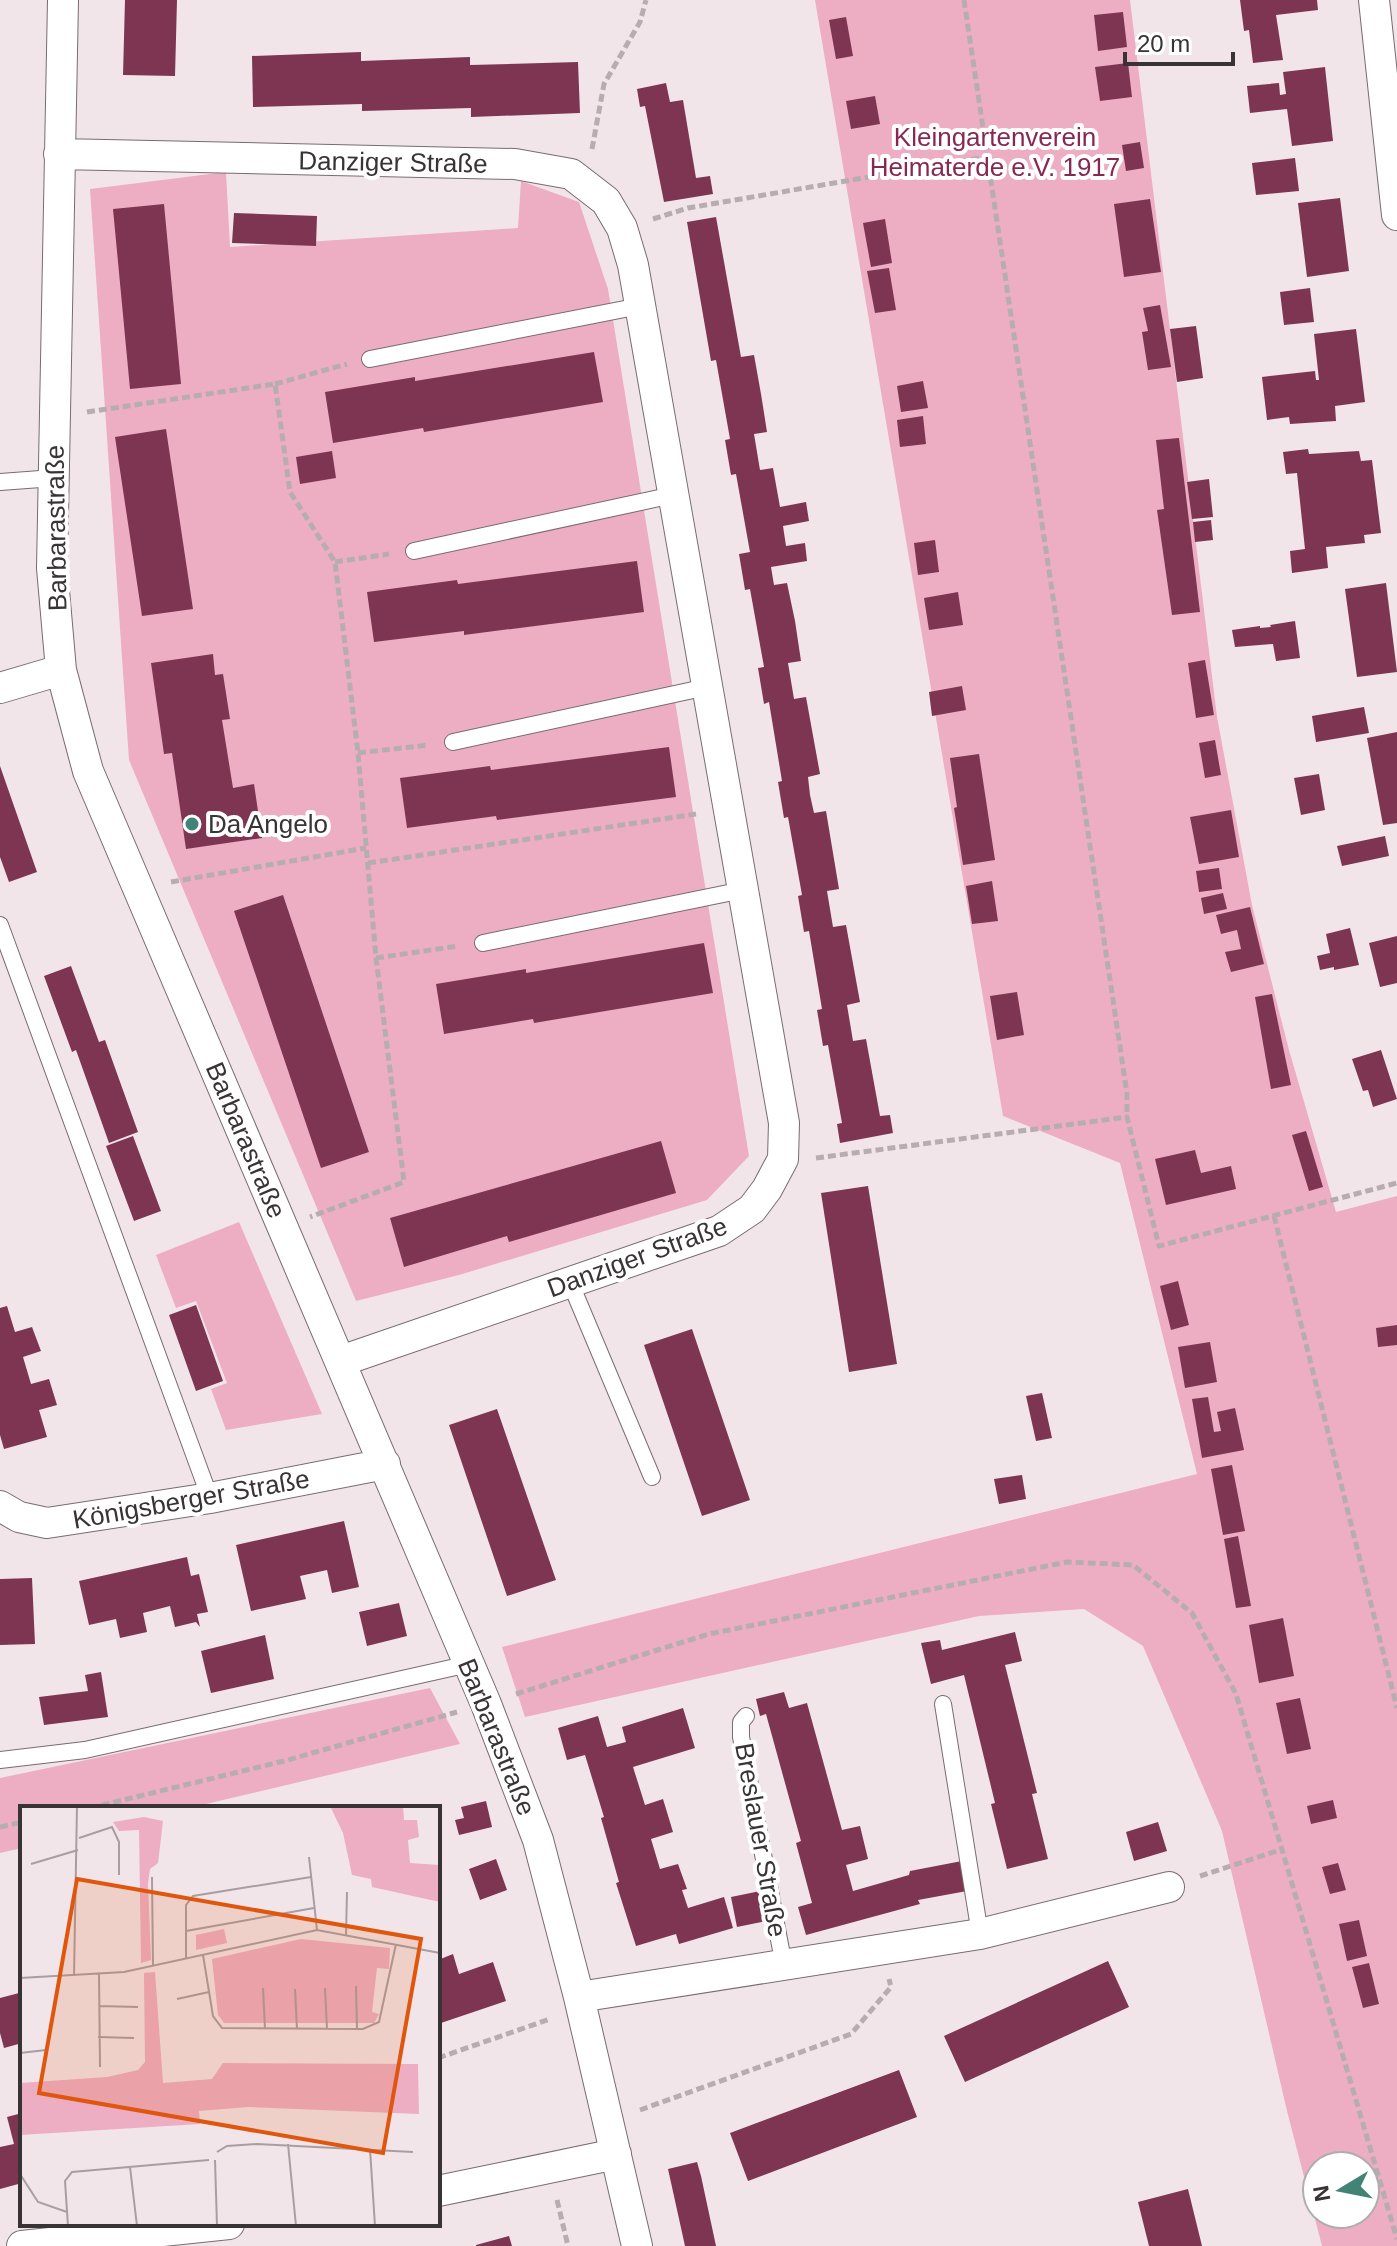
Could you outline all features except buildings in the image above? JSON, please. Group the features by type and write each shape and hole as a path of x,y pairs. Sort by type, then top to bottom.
{"street":[{"name":"Barbarastraße","path":"63,0 52,568 61,670 88,771 385,1464 486,1704 538,1840 581,2002 637,2246"},
{"path":"1374,0 1389,88 1397,215"},
{"name":"Danziger Straße","path":"59,154 515,164 571,174 606,201 622,228 633,265 784,1123 783,1159 752,1209 719,1231 341,1361"},
{"path":"0,688 61,670"},
{"name":"Königsberger Straße","path":"0,1506 19,1517 47,1523 210,1498 385,1464"},
{"name":"Breslauer Straße","path":"581,2002 980,1934 1169,1887"},
{"path":"440,2191 616,2154"},
{"path":"22,2246 210,2226"}],"lane":[{"path":"370,359 640,306"},
{"path":"0,482 54,478"},
{"path":"414,551 673,495"},
{"path":"453,742 707,687"},
{"path":"483,943 743,890"},
{"path":"0,925 210,1498"},
{"path":"570,1282 652,1477"},
{"path":"0,1760 85,1750 469,1664"},
{"path":"943,1704 980,1934"},
{"name":"Breslauer Straße","path":"746,1716 741,1722 741,1737 784,1966"}],"path":[{"path":"586,185 604,84 640,22 646,0"},
{"path":"964,0 1127,1094 1127,1117 1159,1246 1397,1183"},
{"path":"688,208 986,157"},
{"path":"55,417 275,384 370,359"},
{"path":"275,384 290,492 335,562 358,753 376,958 404,1182 283,1227"},
{"path":"335,562 414,551"},
{"path":"358,753 453,742"},
{"path":"368,863 729,809"},
{"path":"139,888 366,848"},
{"path":"376,958 483,943"},
{"path":"783,1159 816,1158 1127,1117"},
{"path":"1274,1216 1397,1708"},
{"path":"98,1806 284,1761 486,1704 709,1634 1067,1562 1133,1565 1192,1613 1236,1694 1397,2239"},
{"path":"0,1827 20,1822"},
{"path":"1169,1887 1283,1849"},
{"path":"609,2122 851,2034 891,1987 883,1950"},
{"path":"440,2057 581,2002"},
{"path":"550,2168 568,2246"}],"green space":[{"name":"Kleingartenverein Heimaterde e.V. 1917","path":"815,0 1130,0 1217,717 1252,905 1289,1050 1336,1212 1397,1196 1397,2246 1322,2246 1318,2230 1381,2230 1381,2150 1301,2150 1301,2165 1222,1831 1143,1646 1084,1609 979,1616 525,1717 502,1647 1197,1474 1120,1163 1003,1116"},
{"path":"226,172 230,247 518,228 521,181 579,202 608,289 749,1156 707,1200 459,1275 356,1301 129,760 90,189"},
{"path":"239,1222 322,1414 226,1430 211,1389 227,1383 196,1301 176,1308 156,1255"},
{"path":"430,1688 460,1744 197,1806 20,1806 20,1848 0,1853 0,1778"}],"place":[{"name":"Da Angelo","path":"192,824"}]}
